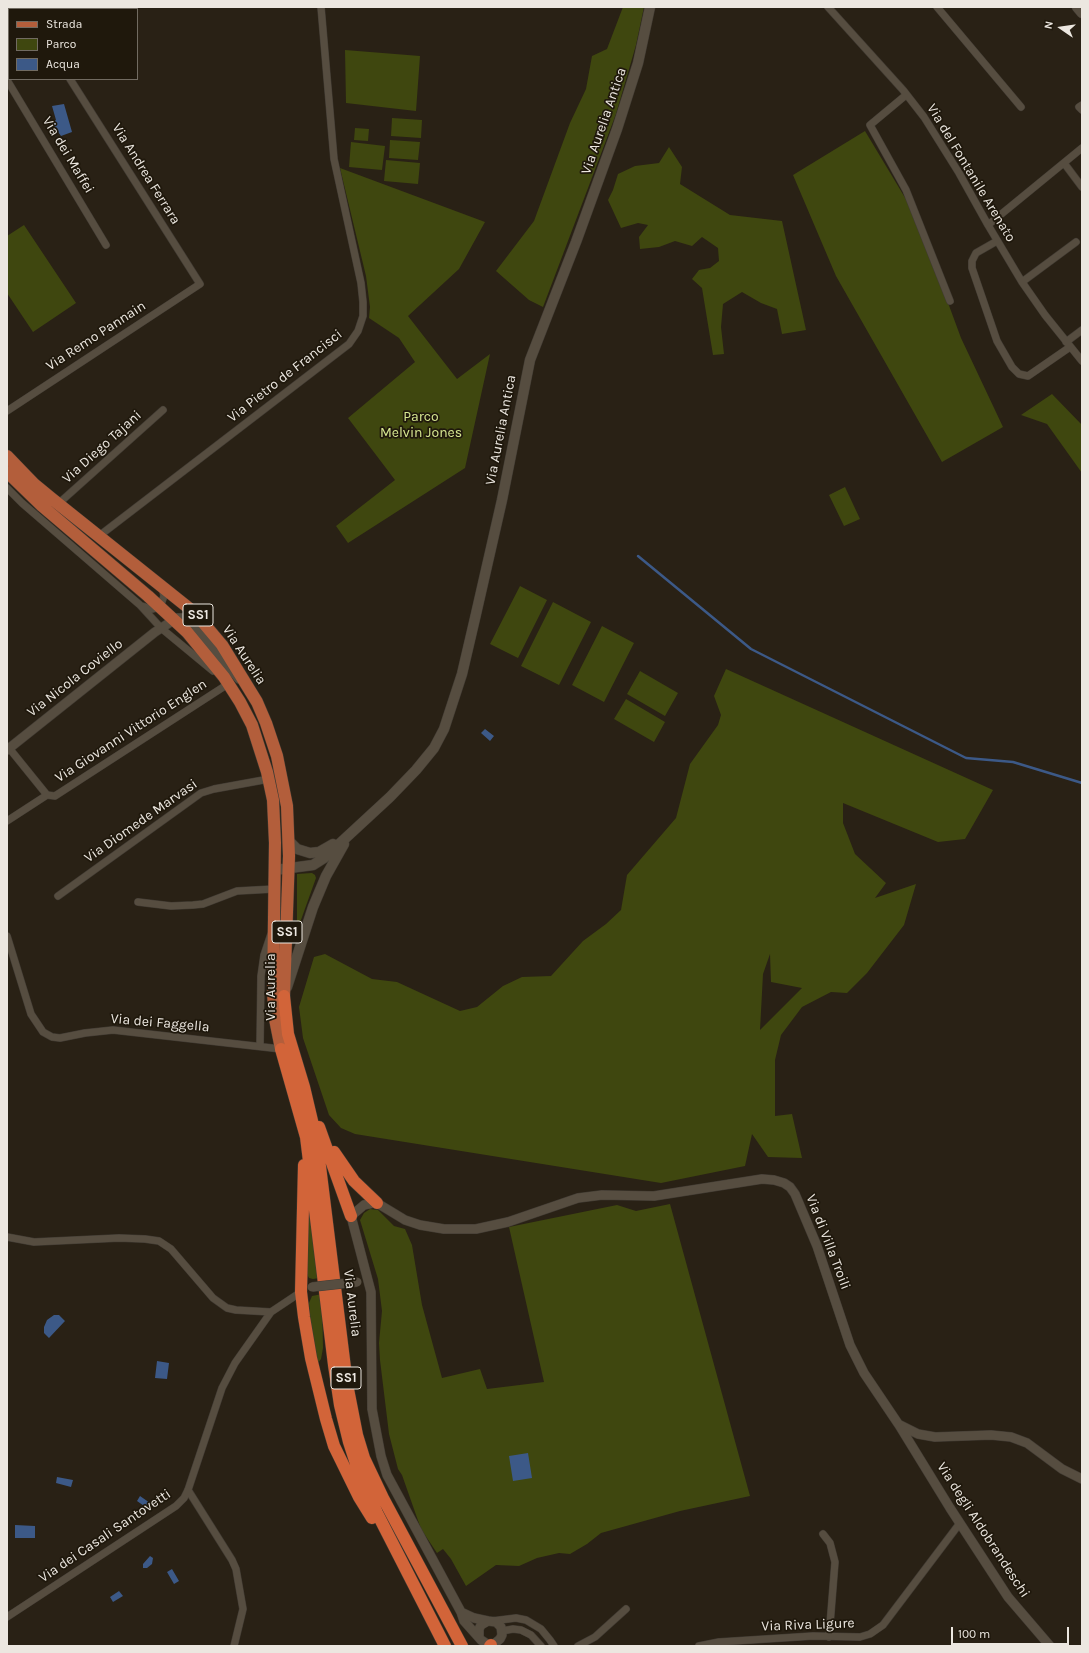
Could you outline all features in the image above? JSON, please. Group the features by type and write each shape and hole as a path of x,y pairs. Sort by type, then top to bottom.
{"highway":[{"name":"Via Aurelia","path":"284,996 285,1018 289,1038 304,1087 317,1142 347,1384 353,1420 361,1449 383,1498 462,1646"},
{"name":"Via Aurelia","path":"281,1049 304,1128 312,1179 334,1364 351,1450 363,1483 445,1646"},
{"path":"304,1087 351,1216"},
{"path":"304,1128 306,1290 304,1317 311,1358 326,1419 338,1456 359,1497 381,1532 397,1551"},
{"path":"323,1137 345,1170 377,1203"}],"main road":[{"name":"Via Aurelia Antica","path":"350,834 390,797 427,758 438,742 448,719 462,674 476,614 502,500 530,360 576,242 617,129 638,63 650,7"},
{"path":"1077,7 1082,13"},
{"name":"Via Aurelia","path":"7,456 34,484 58,504 190,608 208,627 229,654 264,717 280,765 286,800 289,841 284,996"},
{"name":"Via Aurelia","path":"7,472 42,506 187,632 226,680 252,725 269,779 275,821 274,1011 281,1049"},
{"path":"289,841 302,851 316,853 323,851 350,834"},
{"path":"275,870 314,865 350,834"},
{"path":"284,996 313,907 326,876 350,834"},
{"path":"313,907 319,876 318,868 314,865"}],"street":[{"name":"Via Pietro de Francisci","path":"99,536 349,344 358,331 363,316 361,283 334,159 321,7"},
{"name":"Via del Fontanile Arenato","path":"828,7 924,116 1022,282 1039,308 1082,361"},
{"path":"937,7 1021,107"},
{"name":"Via dei Maffei","path":"7,80 106,245"},
{"name":"Via Andrea Ferrara","path":"71,80 200,284"},
{"path":"906,94 870,125 906,190 950,301"},
{"path":"1082,105 1079,107 1082,110"},
{"path":"988,225 1082,148"},
{"path":"1064,163 1082,187"},
{"path":"997,241 976,253 972,261 972,268 998,341 1012,367 1019,374 1028,376 1068,344 1082,330"},
{"path":"1022,282 1076,242"},
{"name":"Via Remo Pannain","path":"7,411 200,284"},
{"name":"Via Diego Tajani","path":"58,504 164,410"},
{"name":"Via Aurelia","path":"7,488 50,528 140,605 161,628 226,680"},
{"path":"42,506 50,528"},
{"path":"140,605 149,609 160,607 164,596 163,589 159,583"},
{"path":"161,628 173,619 182,618 191,623 234,674 250,690"},
{"name":"Via Nicola Coviello","path":"8,749 161,628"},
{"name":"Via Giovanni Vittorio Englen","path":"7,820 47,794 55,796 226,680"},
{"path":"8,749 47,794"},
{"name":"Via Diomede Marvasi","path":"58,896 201,793 214,788 269,779"},
{"path":"138,902 171,906 193,906 203,904 237,891 274,889"},
{"name":"Via Aurelia","path":"260,1046 261,976 264,954 274,925"},
{"name":"Via dei Faggella","path":"7,936 31,1014 39,1026 50,1036 60,1038 113,1030 260,1046"},
{"path":"260,1046 281,1049"},
{"name":"Via di Villa Troili","path":"377,1203 395,1215 414,1223 444,1229 476,1229 508,1222 573,1199 586,1197 602,1195 654,1196 762,1179 784,1183 790,1187 795,1194 809,1224 854,1354 871,1385 899,1425 918,1434 935,1437 990,1435 1012,1437 1027,1443 1062,1469 1082,1479"},
{"path":"351,1216 364,1205 377,1203"},
{"name":"Via Aurelia","path":"351,1216 369,1281 372,1305 372,1409 381,1456 387,1475 404,1509 461,1612 464,1621 479,1636"},
{"path":"7,1237 34,1242 119,1238 159,1241 171,1249 204,1289 217,1302 227,1308 236,1310 271,1312 306,1290 369,1281"},
{"name":"Via dei Casali Santovetti","path":"7,1617 176,1506 184,1498 222,1388 235,1363 271,1312"},
{"name":"Via degli Aldobrandeschi","path":"899,1425 960,1524 1008,1597 1050,1646"},
{"path":"188,1490 232,1560 236,1570 243,1609 234,1646"},
{"name":"Via Riva Ligure","path":"699,1646 719,1642 758,1643 813,1636 860,1637 870,1634 879,1629 960,1524"},
{"path":"823,1534 830,1543 835,1562 829,1637"},
{"path":"578,1646 595,1637 626,1609"},
{"path":"461,1612 474,1618 490,1621 499,1624 502,1631 500,1639 490,1645 483,1642 479,1636 479,1629 481,1625 490,1621 516,1618 526,1620 541,1629 554,1646"},
{"path":"502,1631 513,1629 521,1630 531,1635 541,1646"}],"green space":[{"path":"623,7 644,7 636,45 616,114 543,307 529,300 496,271 534,221 570,123 586,89 592,56 607,49"},
{"path":"345,50 420,56 416,111 346,103"},
{"path":"392,118 422,120 421,138 391,136"},
{"path":"355,128 369,129 368,141 354,140"},
{"path":"865,131 916,216 961,338 1003,427 942,462 836,276 793,175"},
{"path":"390,140 420,142 418,160 389,158"},
{"path":"351,142 385,146 382,170 349,167"},
{"path":"669,147 682,167 680,184 730,215 782,221 806,330 782,334 777,309 761,303 742,292 723,304 721,327 724,354 713,355 702,288 692,279 699,270 710,268 719,261 718,248 702,237 692,246 675,241 659,247 640,249 639,237 648,225 638,223 621,228 608,200 618,174 635,166 659,163"},
{"path":"386,160 420,163 418,184 384,181"},
{"name":"Parco Melvin Jones","path":"340,168 485,222 459,269 408,316 457,379 490,354 465,468 348,543 336,526 395,480 348,418 415,362 399,338 369,318 370,307 366,276"},
{"path":"24,225 76,303 33,332 7,293 7,236"},
{"path":"1052,394 1082,425 1082,473 1047,424 1021,415"},
{"path":"845,487 860,519 844,526 829,495"},
{"path":"520,586 547,600 518,658 490,644"},
{"path":"553,602 591,622 559,685 521,666"},
{"path":"602,626 634,643 604,702 572,685"},
{"path":"726,669 993,790 965,839 938,842 843,803 843,823 855,854 886,883 875,898 916,884 904,925 867,973 847,993 831,992 802,1007 781,1035 775,1060 775,1116 792,1114 802,1158 768,1157 752,1134 745,1166 661,1183 355,1134 341,1128 329,1115 303,1038 299,1007 314,957 325,954 372,979 397,982 460,1011 477,1007 503,986 522,977 551,976 583,941 606,924 621,910 627,875 676,818 690,764 718,725 721,715 714,696","holes":["770,954 771,982 802,988 760,1030 763,974"]},
{"path":"640,671 678,693 665,716 627,694"},
{"path":"626,699 665,722 654,742 614,719"},
{"path":"312,873 316,878 297,931 297,874"},
{"path":"309,1197 319,1278 313,1279 309,1278 307,1274"},
{"path":"670,1204 750,1496 680,1511 601,1533 587,1544 570,1554 559,1553 537,1558 519,1566 496,1565 466,1586 451,1559 443,1549 437,1553 421,1529 402,1475 398,1469 389,1434 380,1360 379,1343 382,1311 378,1279 360,1220 364,1213 370,1209 378,1210 394,1226 405,1229 412,1245 422,1305 442,1378 480,1369 487,1389 544,1382 509,1227 617,1205 636,1211"},
{"path":"322,1294 323,1348 321,1359 318,1363 311,1331 309,1303 312,1296"}],"water":[{"path":"64,104 72,132 61,136 52,123 56,120 52,106"},
{"path":"485,729 494,736 490,741 481,733"},
{"path":"54,1315 59,1315 65,1321 49,1338 44,1333 44,1327 47,1320"},
{"path":"157,1361 169,1363 167,1379 155,1378"},
{"path":"528,1453 532,1478 513,1481 509,1456"},
{"path":"57,1477 73,1480 71,1487 56,1483"},
{"path":"140,1496 150,1503 147,1508 137,1501"},
{"path":"15,1525 35,1526 35,1538 15,1538"},
{"path":"150,1556 153,1558 152,1564 147,1568 143,1568 143,1564"},
{"path":"172,1569 179,1581 174,1584 167,1572"},
{"path":"119,1591 123,1596 113,1602 110,1597"}],"waterway":[{"path":"638,556 751,649 966,758 1013,762 1082,783"}]}
